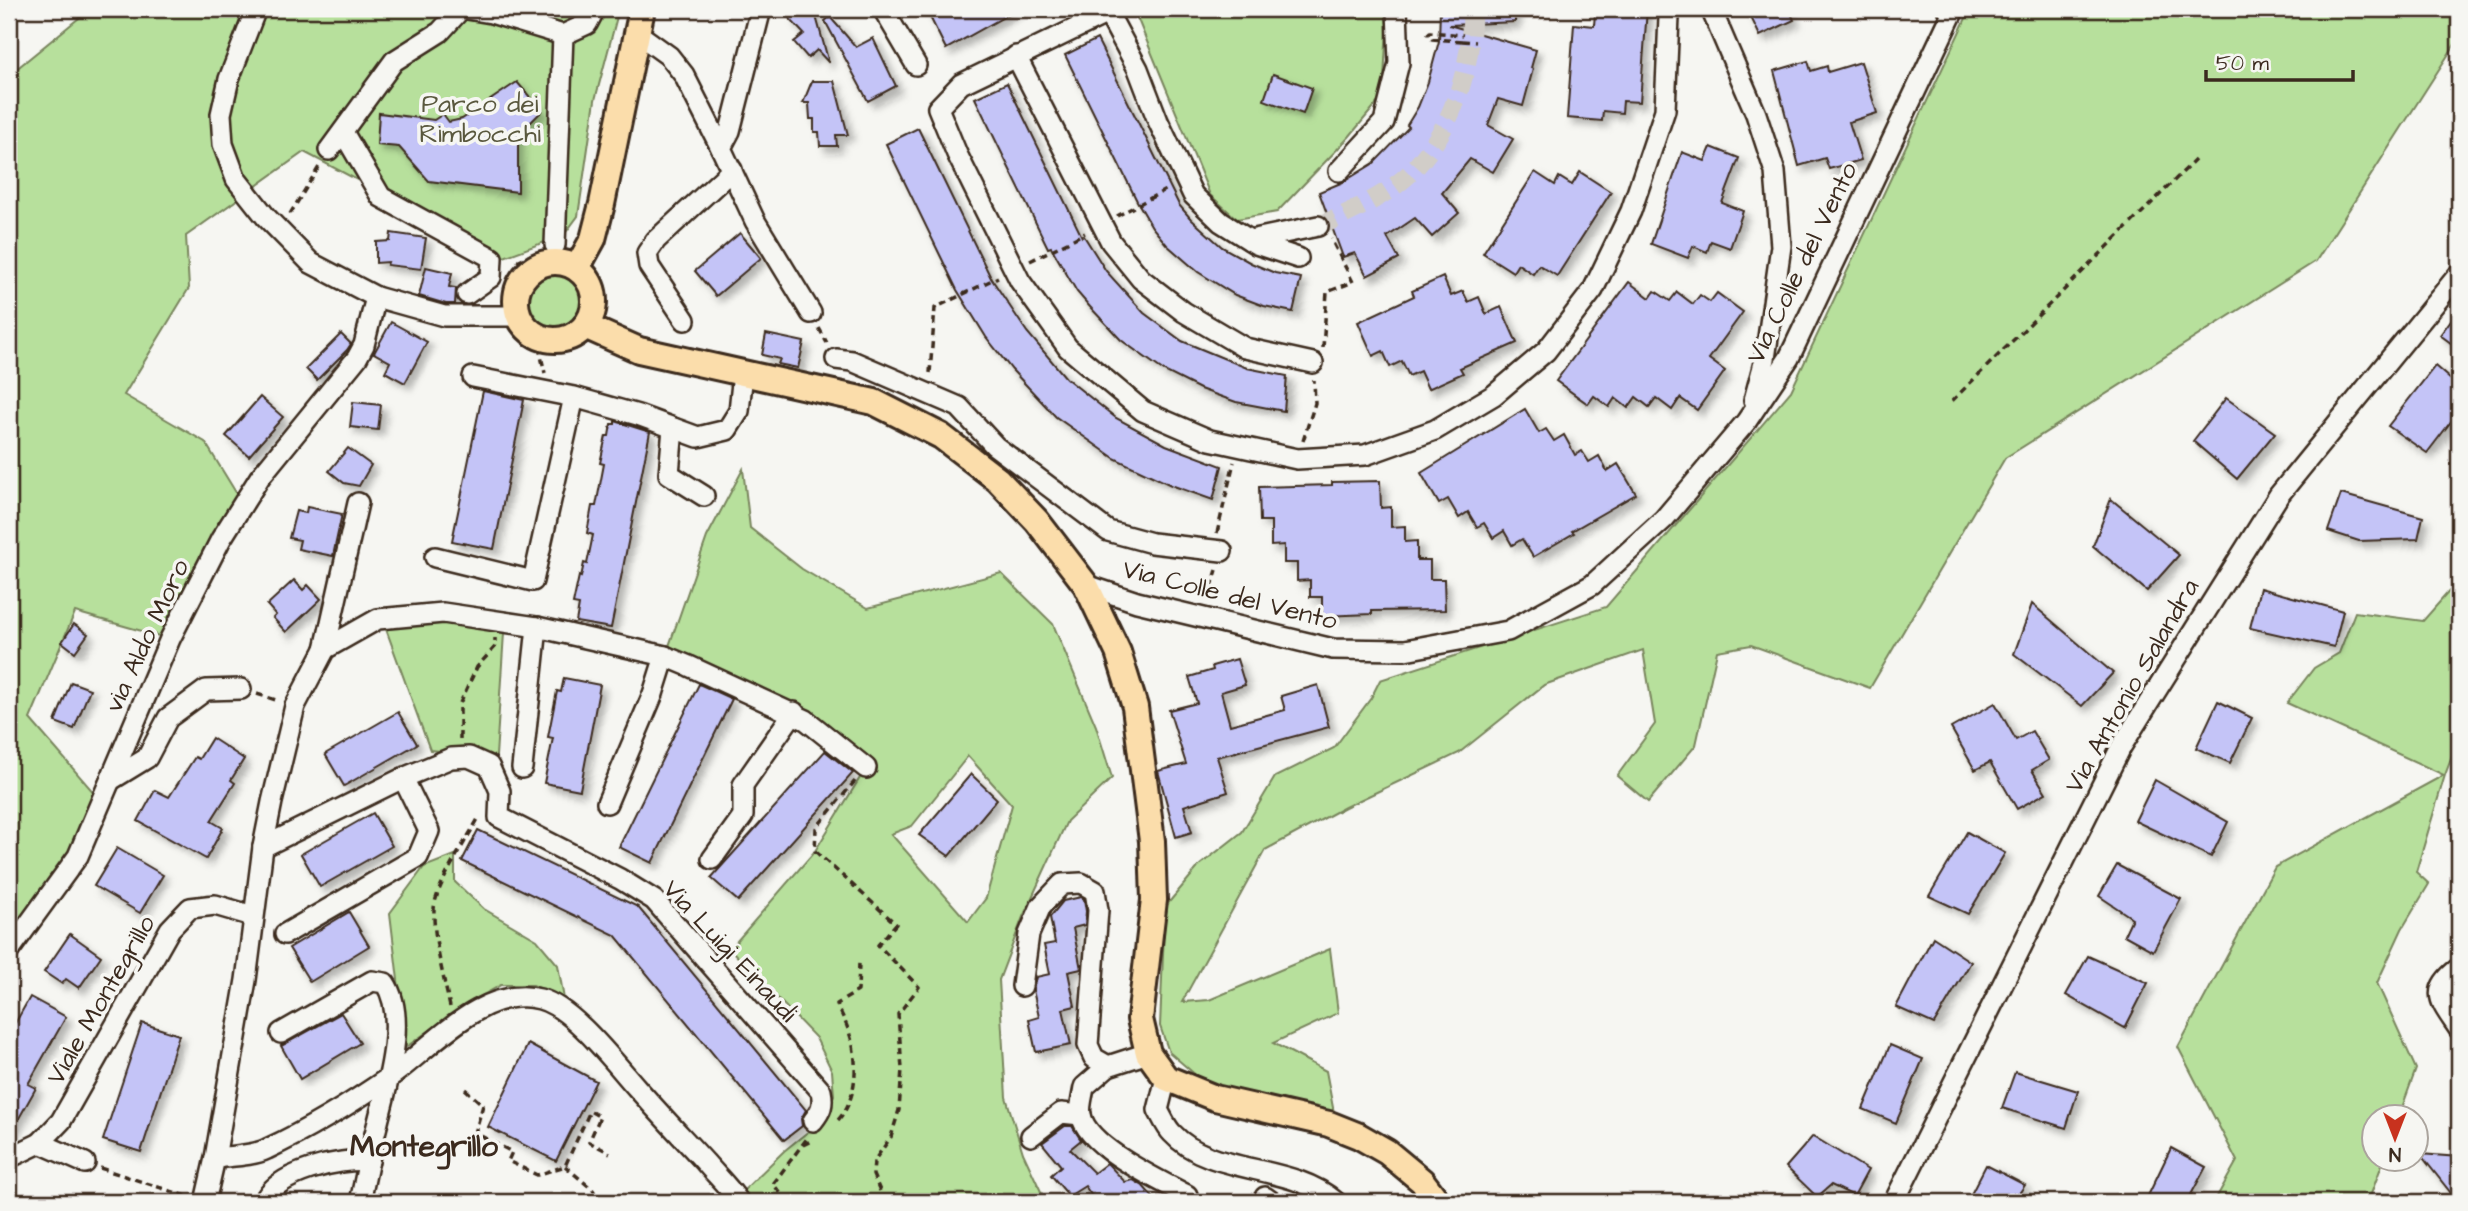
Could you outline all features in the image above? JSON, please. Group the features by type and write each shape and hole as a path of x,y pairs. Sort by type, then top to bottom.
{"main road":[{"path":"577,268 593,239 602,204 639,21"},
{"path":"553,262 577,268 593,289 592,315 575,335 562,340 549,340 536,335 526,327 519,316 517,292 522,280 530,271 553,262"},
{"path":"585,326 639,350 874,402 940,436 998,480 1037,521 1086,585 1118,652 1135,707 1152,842 1154,900 1140,1019 1148,1053 1166,1078 1215,1098 1329,1124 1359,1136 1405,1166 1422,1181 1438,1202"}],"street":[{"path":"257,9 229,79 221,114 223,144 236,179 266,217 311,263 376,297 444,316 519,316"},
{"path":"329,150 394,61 440,32 461,9"},
{"path":"467,9 491,13 563,35 587,24 595,9"},
{"path":"721,148 730,131 761,9"},
{"path":"883,9 916,65"},
{"path":"1339,171 1384,122 1399,63 1397,9"},
{"path":"1298,258 1250,240 1221,222 1194,195 1158,121 1112,11 961,84 938,108 957,154 1020,281 1068,348 1143,411 1210,440 1297,459 1365,454 1435,430 1494,395 1546,351 1593,290 1631,212 1665,110 1669,17 1672,9"},
{"path":"1711,9 1756,114 1775,172 1781,246 1765,359 1750,414"},
{"name":"Via Colle del Vento","path":"1086,585 1137,602 1333,649 1405,650 1508,631 1592,585 1664,519 1750,414 1789,358 1950,12"},
{"path":"639,21 684,75 755,221 811,313"},
{"path":"555,245 563,35"},
{"path":"1016,56 1111,242 1141,279 1184,313 1245,348 1312,363"},
{"path":"343,132 381,197 492,258 491,277 467,294"},
{"path":"685,320 649,266 648,253 656,240 732,170"},
{"path":"1250,240 1323,229"},
{"name":"Via Antonio Salandra","path":"1894,1202 2121,747 2279,495 2459,274"},
{"name":"via Aldo Moro","path":"9,951 78,856 170,639 221,539 260,477 357,358 368,333 376,297"},
{"path":"836,359 852,361 959,407 995,446 1108,531 1152,543 1222,551"},
{"path":"473,377 573,397 638,415 698,437 727,430 739,411 743,373"},
{"path":"435,557 533,581 573,397"},
{"path":"673,428 669,474 704,496"},
{"path":"199,1200 215,1158 246,980 263,847 295,706 325,649 358,503"},
{"path":"325,649 378,619 443,614 537,627 665,656 793,712 866,768"},
{"path":"522,768 537,627"},
{"path":"607,803 653,694 665,656"},
{"path":"111,780 147,758 168,718 206,690 241,689"},
{"path":"712,859 743,816 743,785 793,712"},
{"path":"263,847 403,778 451,758 469,757 489,766 497,784"},
{"path":"285,934 418,857 429,831 403,778"},
{"name":"Via Luigi Einaudi","path":"497,784 500,791 499,817 620,879 654,900 821,1091 822,1129"},
{"path":"1022,986 1028,934 1041,906 1062,884 1081,883 1095,891 1098,910 1088,1045 1094,1058 1108,1066"},
{"name":"Viale Montegrillo","path":"9,1158 40,1143 61,1121 170,929 190,908 215,905 253,916"},
{"path":"2459,968 2445,978 2439,991 2440,1001 2459,1029"},
{"path":"281,1033 372,981 386,983 393,995 395,1040 391,1076 360,1202"},
{"path":"215,1158 264,1151 308,1128 391,1076 485,1005 521,995 542,999 559,1007 615,1063 739,1202"},
{"path":"1148,1053 1108,1066 1084,1087 1081,1115 1095,1141 1187,1195"},
{"path":"1166,1078 1158,1110 1172,1133 1196,1151 1220,1161 1286,1176 1323,1198"},
{"path":"1031,1136 1061,1113 1081,1115"},
{"path":"40,1143 85,1163"},
{"path":"264,1202 279,1185 315,1167 351,1159 369,1161"}],"path":[{"path":"1463,35 1427,34 1432,39 1476,42"},
{"path":"287,218 329,150"},
{"path":"1952,401 2195,160"},
{"path":"928,393 935,308 1014,270 1186,179"},
{"path":"1297,459 1315,403 1312,363 1324,347 1327,292 1353,282 1323,229"},
{"path":"514,274 519,260 555,245"},
{"path":"536,335 549,392"},
{"path":"1202,618 1222,551 1216,537 1238,446"},
{"path":"469,757 460,741 460,703 477,667 495,647 494,621"},
{"path":"241,689 295,706"},
{"path":"866,768 816,828 815,851 896,924 877,945 919,987 898,1014 902,1069 900,1110 891,1137 874,1161 873,1175 885,1202"},
{"path":"455,1026 442,969 434,909 437,895 497,784"},
{"path":"788,1202 773,1184 808,1138 846,1112 856,1083 852,1037 837,1004 858,991 859,962"},
{"path":"465,1089 483,1105 475,1133 512,1152 508,1161 537,1175 565,1166 590,1111 600,1117 589,1142 610,1153"},
{"path":"803,1145 822,1129"},
{"path":"85,1163 199,1200"},
{"path":"565,1166 593,1190 600,1202"},
{"path":"773,1202 780,1193"}],"green space":[{"name":"Parco dei Rimbocchi","path":"90,9 619,9 595,100 578,216 564,235 504,257 304,152 186,236 189,288 124,395 205,442 243,504 170,639 75,612 30,719 102,802 9,951 9,75"},
{"path":"1385,9 1387,26 1383,96 1349,137 1277,212 1237,219 1210,195 1134,10"},
{"path":"1973,9 2459,9 2459,38 2316,261 2005,458 1870,688 1751,645 1717,651 1696,745 1648,802 1617,776 1655,724 1643,650 1544,685 1459,753 1345,807 1265,850 1182,1002 1209,1000 1330,949 1338,1013 1273,1043 1326,1071 1334,1113 1205,1083 1169,1052 1160,1026 1165,907 1200,865 1242,832 1275,777 1334,748 1371,698 1380,680 1606,607 1791,391 1966,18"},
{"path":"555,274 574,282 582,301 574,320 555,328 536,320 528,301 536,282"},
{"path":"743,469 750,528 802,569 868,608 1001,573 1053,624 1096,726 1112,778 1067,821 1023,917 999,980 1006,1097 1023,1153 1044,1198 1050,1202 748,1202 740,1194 784,1151 825,1118 834,1095 832,1071 816,1038 730,949 815,851 866,768 869,770 870,758 811,715 668,649 707,537","holes":["968,756 1012,805 986,898 968,922 891,834 912,826"]},
{"path":"2459,580 2459,738 2416,872 2429,884 2402,929 2377,983 2416,1069 2404,1102 2360,1102 2360,1172 2379,1172 2368,1202 2214,1202 2237,1161 2178,1047 2275,867 2444,775 2287,703 2314,668 2339,653 2355,612 2423,621"},
{"path":"444,621 504,633 496,756 430,750 386,629"},
{"path":"455,855 455,882 484,909 537,940 558,965 564,999 533,985 501,985 467,1004 406,1047 390,913 424,867"}],"building":[{"path":"799,9 814,9 829,63 817,50 808,58 794,42 804,34 789,18"},
{"path":"926,9 1018,9 946,49"},
{"path":"1440,9 1515,9 1515,22 1449,25 1536,50 1523,106 1498,99 1488,125 1513,139 1493,172 1470,159 1442,193 1459,213 1432,237 1415,218 1387,237 1399,259 1367,276 1355,253 1343,257 1319,192 1343,182 1374,163 1409,127 1407,125 1428,82 1439,41"},
{"path":"1615,9 1647,9 1640,102 1623,101 1622,113 1603,111 1602,121 1567,118 1574,24 1594,26 1595,13 1615,15"},
{"path":"1747,9 1789,9 1794,20 1760,36"},
{"path":"830,17 856,47 873,38 896,86 868,101 825,21"},
{"path":"1097,39 1179,205 1222,247 1275,273 1301,278 1293,312 1264,306 1235,295 1198,272 1167,245 1152,227 1065,55"},
{"path":"1808,61 1811,71 1827,66 1828,72 1861,62 1877,113 1849,122 1861,160 1829,169 1825,158 1799,166 1774,71"},
{"path":"1273,74 1312,88 1303,114 1264,100"},
{"path":"812,81 834,81 848,135 836,135 837,146 820,146 819,132 814,132 814,119 810,119 809,103 803,103"},
{"path":"517,82 542,111 518,135 518,192 429,181 399,147 377,145 379,113 434,120 443,114 449,122 462,119"},
{"path":"1007,83 1082,237 1084,236 1106,271 1144,313 1182,341 1247,368 1287,376 1284,411 1236,402 1200,389 1164,371 1121,340 1077,292 1051,247 1048,248 975,98"},
{"path":"918,128 991,278 1027,332 1066,378 1116,418 1166,445 1222,466 1213,500 1171,485 1114,458 1056,417 1012,370 986,337 957,290 886,144"},
{"path":"1711,147 1739,158 1722,203 1743,211 1730,248 1711,241 1707,252 1693,246 1688,258 1651,244 1682,152 1705,161"},
{"path":"1535,172 1555,185 1559,177 1572,185 1580,172 1611,192 1557,276 1539,265 1533,274 1518,264 1513,272 1483,253"},
{"path":"391,233 426,238 421,269 387,265 388,262 376,263 376,242 390,241"},
{"path":"740,233 761,258 716,296 695,271"},
{"path":"426,267 452,273 449,287 456,288 455,304 419,296"},
{"path":"1443,277 1451,296 1463,291 1468,302 1479,297 1486,314 1501,307 1517,343 1460,368 1463,373 1428,389 1420,371 1409,376 1402,361 1390,367 1383,351 1373,356 1358,322 1414,296 1412,291"},
{"path":"1629,282 1650,298 1655,291 1670,301 1677,292 1693,304 1700,295 1710,302 1717,293 1743,312 1709,359 1725,371 1697,410 1680,398 1672,410 1656,398 1649,407 1636,397 1628,408 1615,398 1609,407 1594,396 1588,404 1556,381"},
{"path":"2459,309 2459,349 2440,335"},
{"path":"391,322 427,342 405,383 385,372 390,362 374,353"},
{"path":"341,334 351,344 317,380 306,369"},
{"path":"766,334 804,342 798,368 778,364 780,359 762,355"},
{"path":"2435,366 2459,387 2459,411 2427,453 2388,426"},
{"path":"483,391 524,400 494,549 452,541"},
{"path":"260,397 283,417 249,456 226,436"},
{"path":"2226,398 2275,433 2237,479 2193,441"},
{"path":"353,402 381,405 378,430 350,427"},
{"path":"1525,409 1539,433 1546,429 1554,441 1564,435 1575,455 1582,451 1589,462 1599,456 1607,471 1618,464 1636,494 1533,557 1522,539 1512,545 1504,531 1493,538 1484,523 1477,527 1468,512 1459,518 1448,499 1439,504 1421,473"},
{"path":"615,421 650,432 611,628 576,622 579,605 573,604 579,576 581,577 584,563 587,564 593,535 587,533 592,506 596,506 604,464 600,463 606,436 609,436 611,424 615,424"},
{"path":"348,448 371,465 359,486 344,483 329,471"},
{"path":"1380,481 1381,508 1391,507 1391,527 1405,526 1405,542 1417,541 1417,560 1430,560 1430,579 1444,579 1445,610 1372,611 1372,614 1322,616 1322,597 1310,597 1310,580 1297,581 1297,563 1284,563 1284,545 1271,546 1271,521 1260,521 1259,487"},
{"path":"2341,494 2423,517 2418,539 2359,541 2328,531"},
{"path":"2111,499 2179,555 2147,591 2093,546"},
{"path":"307,507 342,514 333,556 298,549 300,540 289,538 296,511 306,513"},
{"path":"294,580 303,590 308,585 321,599 286,632 273,618 276,615 267,605"},
{"path":"2260,588 2343,611 2334,647 2250,628"},
{"path":"2032,604 2113,673 2082,706 2014,654"},
{"path":"74,624 88,634 75,652 62,642"},
{"path":"1237,659 1245,685 1221,692 1230,725 1285,710 1281,696 1318,685 1329,727 1217,757 1228,792 1184,806 1192,832 1176,837 1158,771 1186,764 1169,710 1197,703 1189,677 1213,670 1212,666"},
{"path":"564,678 600,685 580,790 544,783 553,738 548,737 557,691 561,692"},
{"path":"71,682 90,689 74,729 55,722"},
{"path":"699,684 732,699 652,863 619,847"},
{"path":"2218,701 2252,718 2230,763 2196,748"},
{"path":"1995,703 2016,740 2032,731 2049,760 2032,770 2046,793 2017,809 1990,762 1975,770 1951,728"},
{"path":"398,712 417,744 344,786 325,754"},
{"path":"212,738 244,759 231,780 235,783 211,821 223,828 206,859 138,821 155,790 169,797 195,757 199,759"},
{"path":"825,751 853,773 738,901 711,878"},
{"path":"971,774 997,799 949,856 919,835"},
{"path":"2155,780 2228,822 2211,857 2135,821"},
{"path":"373,813 392,846 320,887 301,854"},
{"path":"478,830 638,907 806,1110 801,1119 802,1126 784,1140 615,935 462,861"},
{"path":"1967,832 2005,853 1968,914 1929,896"},
{"path":"117,848 163,875 140,913 94,886"},
{"path":"2117,865 2181,899 2153,951 2124,935 2132,918 2099,896"},
{"path":"1081,897 1084,899 1086,911 1085,925 1073,928 1081,969 1068,972 1075,1006 1063,1009 1071,1045 1036,1052 1029,1020 1039,1017 1033,990 1036,977 1050,974 1044,945 1055,943 1050,917 1063,901"},
{"path":"349,912 369,946 310,982 289,948"},
{"path":"70,934 101,956 79,988 66,979 62,984 44,972"},
{"path":"1933,937 1971,962 1934,1024 1896,1007"},
{"path":"2088,956 2148,983 2125,1028 2066,995"},
{"path":"30,997 66,1017 28,1084 36,1088 9,1136 9,1034"},
{"path":"341,1013 360,1043 300,1079 281,1046"},
{"path":"142,1023 179,1035 141,1152 103,1140"},
{"path":"528,1044 596,1081 556,1161 488,1127"},
{"path":"1890,1045 1923,1059 1896,1123 1863,1109"},
{"path":"2015,1072 2078,1091 2066,1128 2002,1108"},
{"path":"1065,1126 1072,1126 1081,1140 1070,1149 1094,1173 1107,1163 1125,1182 1133,1180 1143,1186 1157,1202 1096,1202 1085,1186 1069,1196 1051,1175 1061,1166 1042,1143"},
{"path":"1813,1136 1868,1170 1854,1196 1831,1185 1817,1197 1786,1167"},
{"path":"2171,1148 2206,1167 2187,1202 2145,1202"},
{"path":"2430,1155 2459,1157 2458,1202 2430,1167"},
{"path":"1986,1165 2025,1185 2013,1202 1967,1202"}],"tunnel":[{"path":"1318,226 1388,191 1423,159 1436,140 1456,99 1468,54 1472,9"}],"district":[{"name":"Montegrillo","path":"424,1147"}]}
